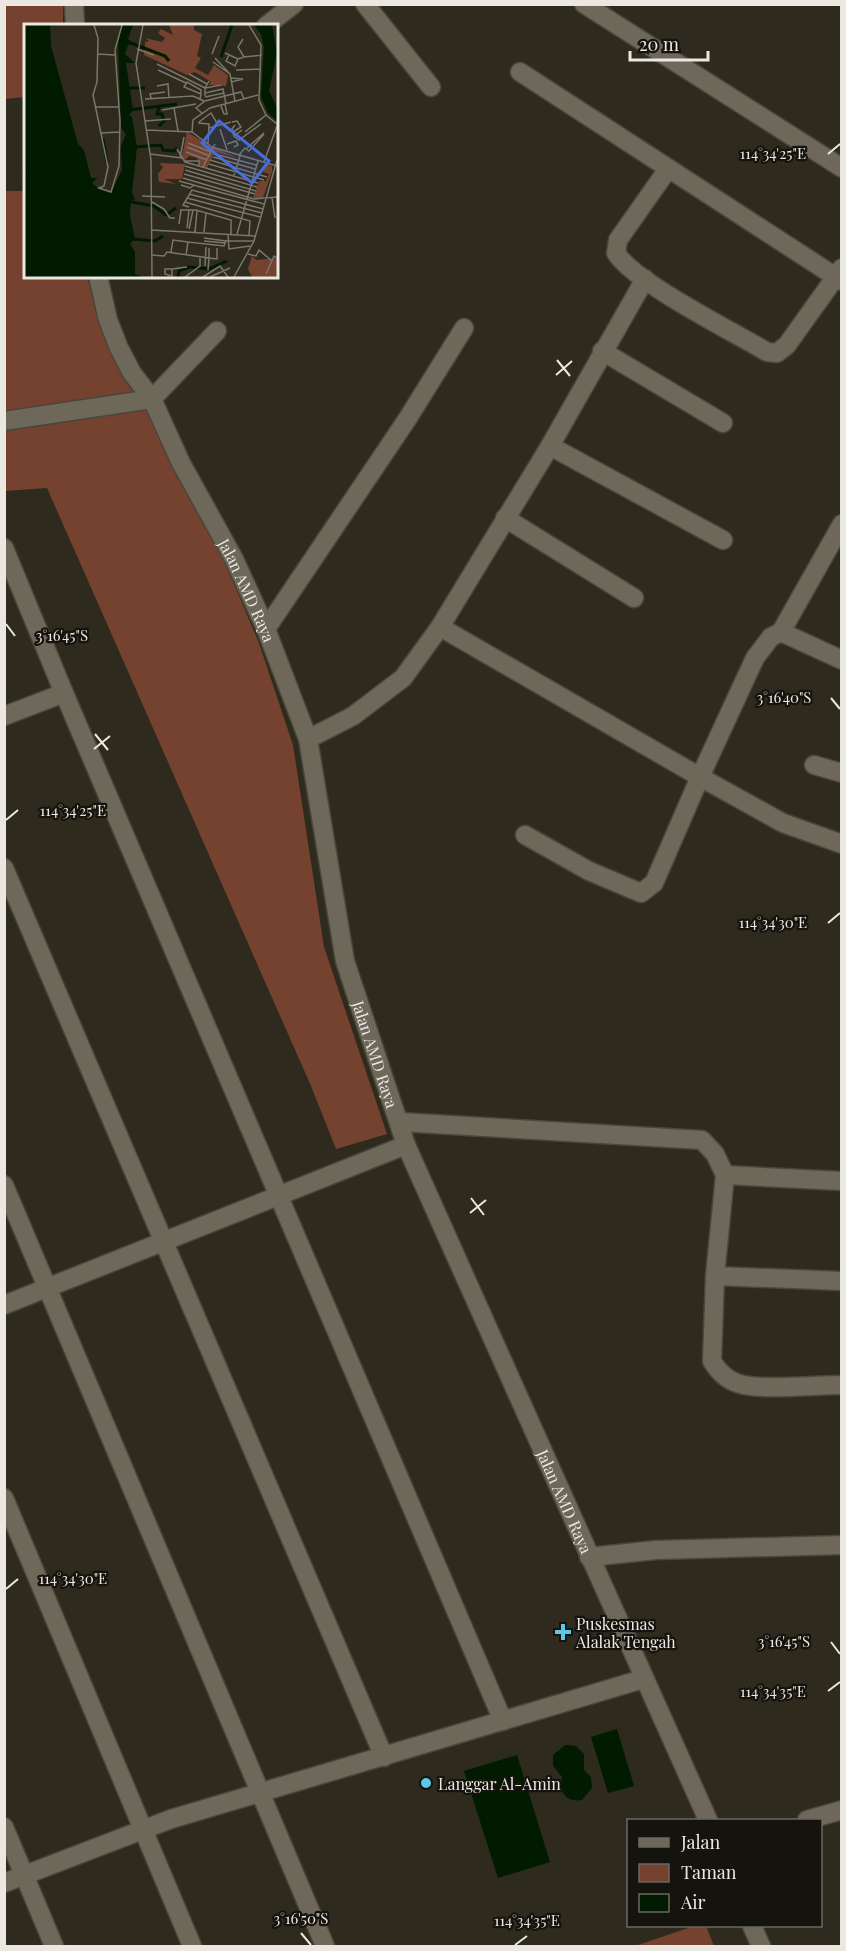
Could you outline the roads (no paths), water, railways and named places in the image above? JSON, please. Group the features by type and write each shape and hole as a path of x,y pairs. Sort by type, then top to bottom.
{"street":[{"path":"74,4 75,24"},
{"path":"269,24 294,4"},
{"path":"365,4 431,87"},
{"path":"584,4 842,168"},
{"path":"520,72 668,169 839,275 787,345 777,353 767,352 645,279 620,260 616,253 616,246 668,169"},
{"name":"Jalan AMD Raya","path":"98,278 108,320 119,348 132,373 152,399 181,463 234,559 266,629 308,739 345,961 406,1145 707,1819"},
{"path":"308,739 352,716 403,678 440,627 550,446 645,279"},
{"path":"266,629 408,418 464,328"},
{"path":"4,421 152,399 217,331"},
{"path":"602,351 723,423"},
{"path":"550,446 723,540"},
{"path":"505,518 634,598"},
{"path":"525,835 589,871 641,893 654,883 755,658 771,637 782,632 839,533"},
{"path":"4,548 503,1721"},
{"path":"440,627 783,823 842,844"},
{"path":"782,632 842,660"},
{"path":"4,716 64,693"},
{"path":"814,765 842,773"},
{"path":"4,868 166,1241 384,1757"},
{"path":"400,1122 702,1140 715,1154 725,1175 715,1276 712,1361 717,1370 728,1379 744,1386 842,1385"},
{"path":"4,1305 406,1145"},
{"path":"725,1175 842,1181"},
{"path":"4,1185 325,1947"},
{"path":"715,1276 842,1281"},
{"path":"4,1498 192,1947"},
{"path":"589,1557 656,1550 842,1545"},
{"path":"4,1883 143,1829 643,1679"},
{"path":"813,1819 842,1810"},
{"path":"4,1827 54,1947"},
{"path":"752,1927 761,1947"}],"water":[{"path":"617,1729 634,1786 608,1793 591,1737"},
{"path":"565,1745 576,1746 584,1754 584,1770 591,1777 592,1788 582,1800 572,1800 564,1795 561,1787 562,1777 553,1766 553,1755"},
{"path":"517,1755 550,1862 498,1878 464,1771"}],"place":[{"name":"Puskesmas Alalak Tengah","path":"563,1632"},
{"name":"Langgar Al-Amin","path":"426,1783"}]}
